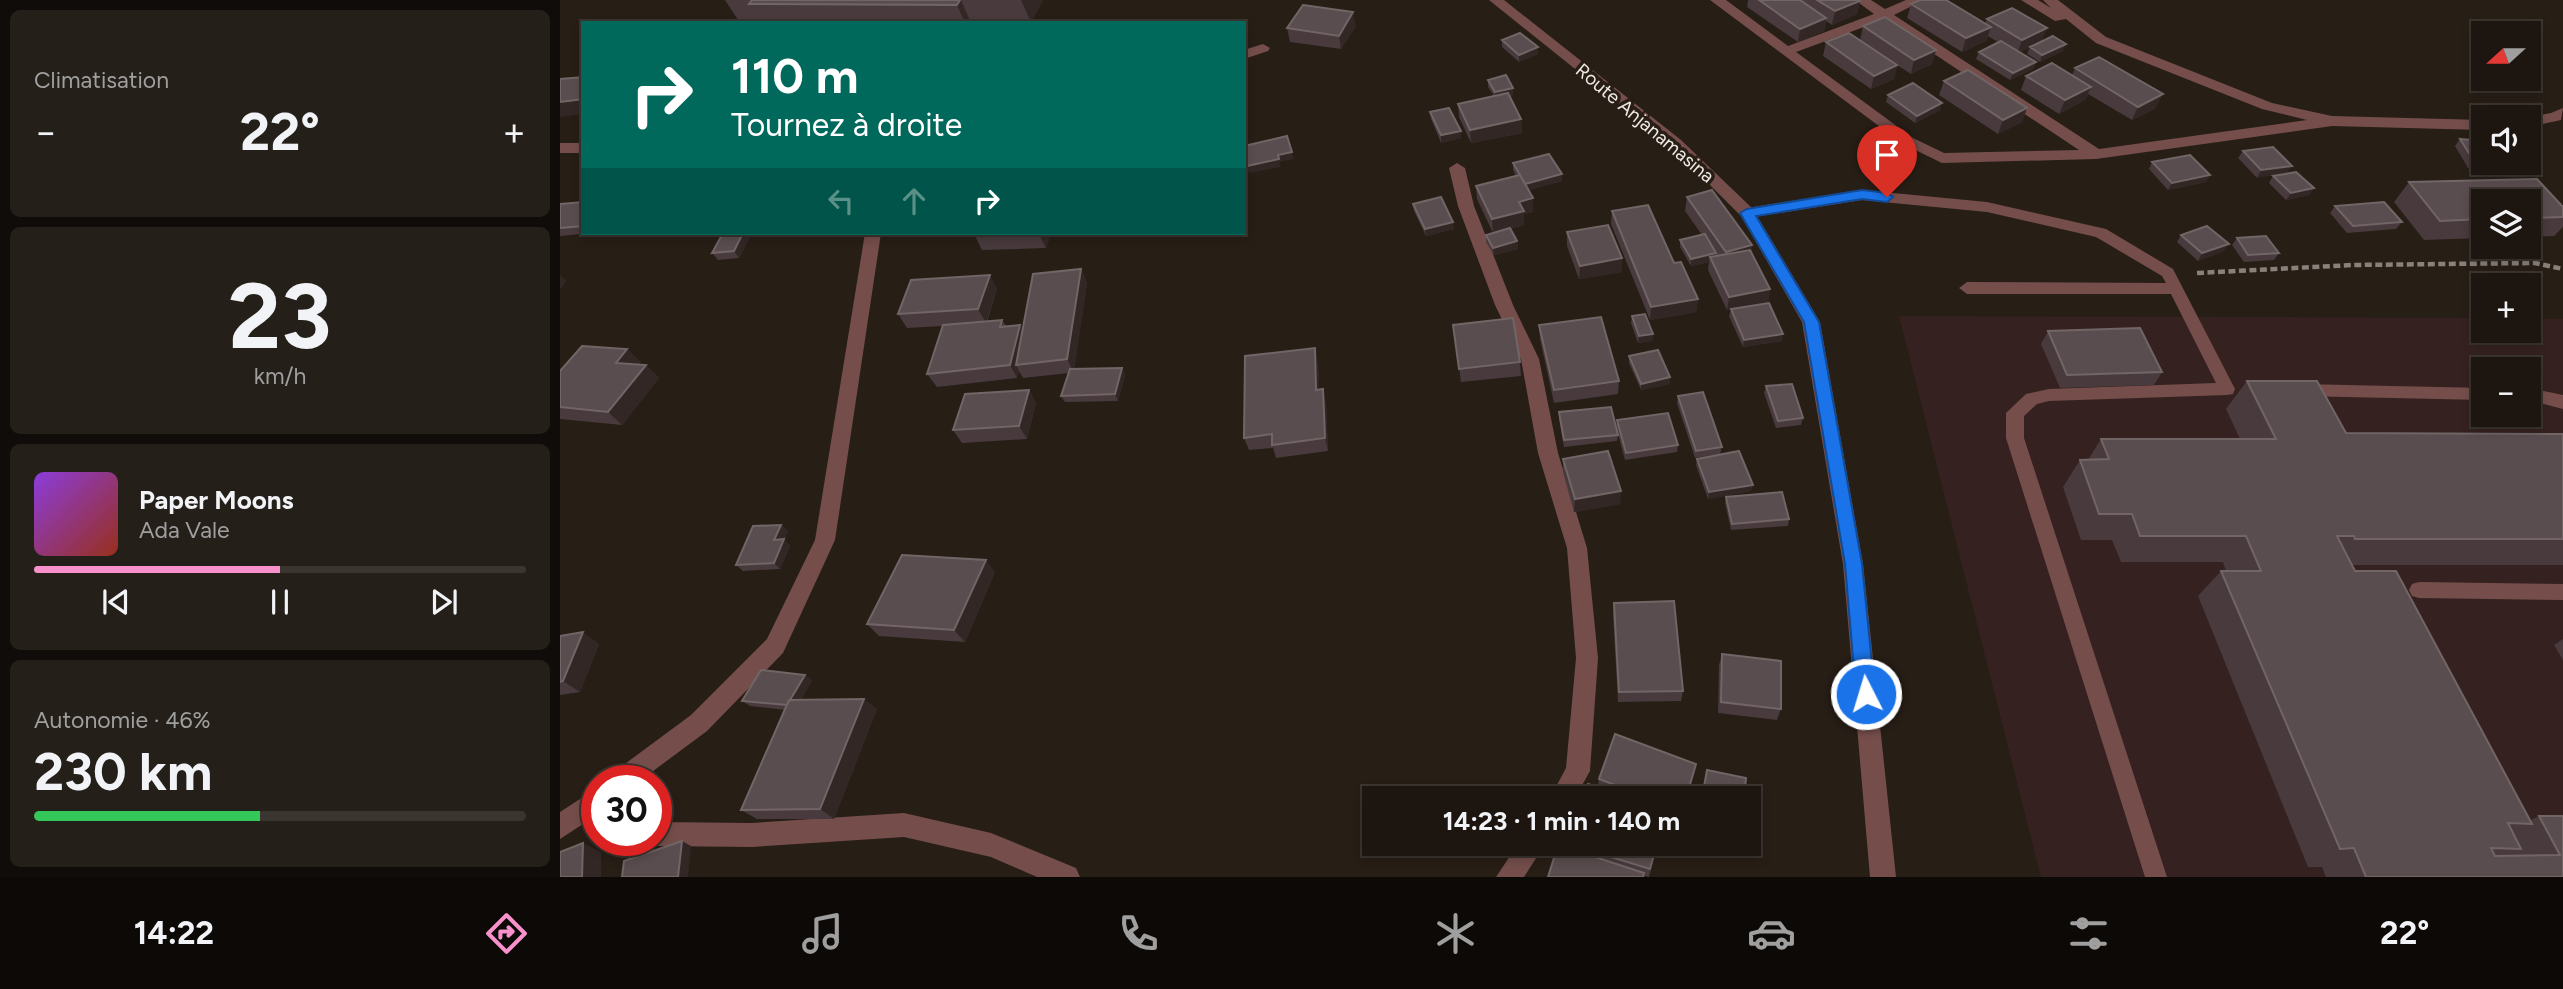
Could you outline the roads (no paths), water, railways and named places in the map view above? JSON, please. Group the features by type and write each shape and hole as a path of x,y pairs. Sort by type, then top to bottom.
{"street":[{"name":"Route Anjanamasina","path":"1496,0 1676,144 1747,213 1811,322 1853,564 1883,877"},
{"path":"1717,0 1908,141 1942,158 2096,154 2332,121 2471,125"},
{"path":"1862,0 2096,154"},
{"path":"1786,51 1917,0"},
{"path":"2028,0 2101,40 2267,106 2332,121"},
{"path":"2050,0 2101,40"},
{"path":"1246,54 1263,48"},
{"path":"2541,120 2563,113"},
{"path":"560,148 581,148"},
{"path":"1457,168 1471,218 1504,305 1530,359 1548,453 1577,548 1587,658 1578,771 1569,786"},
{"path":"642,765 699,723 775,646 825,540 873,235"},
{"path":"672,834 752,835 904,825 991,845 1067,877"},
{"path":"1509,877 1524,856"}],"lane":[{"path":"1747,213 1862,195 1987,207 2101,233 2168,274 2234,389 2049,395 2032,399 2015,413 2015,438 2156,877"},
{"path":"1967,288 2176,289"},
{"path":"2281,390 2471,394"},
{"path":"2541,397 2563,402"},
{"path":"2419,590 2563,592"}]}
